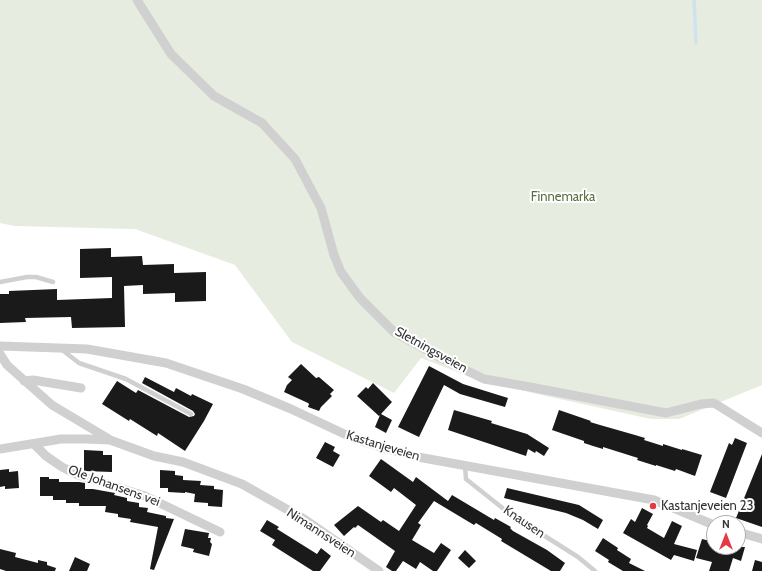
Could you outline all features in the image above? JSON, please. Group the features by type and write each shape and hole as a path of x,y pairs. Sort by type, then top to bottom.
{"street":[{"name":"Sletningsveien","path":"137,0 171,54 214,96 262,123 295,159 321,208 334,255 341,272 360,298 394,332 441,358 484,379 666,413 701,404 714,403 762,433"},
{"name":"Kastanjeveien","path":"0,346 87,349 166,363 243,389 291,408 355,440 418,457 654,500 706,522"},
{"path":"0,354 7,365 52,405 110,440"},
{"path":"24,381 33,380 81,388"},
{"path":"0,449 61,439 86,438 110,440"},
{"name":"Nimannsveien","path":"110,440 154,456 183,462 236,481 304,519 379,571"},
{"name":"Ole Johansens vei","path":"34,444 46,456 62,467 78,475 146,496 220,532"},
{"path":"746,534 762,539"}],"lane":[{"path":"0,282 27,277 36,277 53,282"},
{"path":"59,348 79,363 126,379 191,414"},
{"name":"Knausen","path":"465,466 466,479 510,514 578,557 595,571"}],"green space":[{"name":"Finnemarka","path":"0,0 762,0 762,385 679,419 651,419 481,381 421,358 394,393 292,342 235,265 135,229 15,226 0,223"}],"building":[{"path":"111,248 111,257 142,256 143,265 174,264 174,273 206,272 206,301 175,302 175,293 143,294 143,285 124,286 125,327 72,328 71,317 25,318 26,322 0,323 0,294 9,294 9,291 57,289 57,300 112,298 112,277 80,278 80,249"},
{"path":"301,364 316,378 319,377 334,390 330,394 332,396 319,411 308,407 308,403 284,392 287,385 292,380 288,377"},
{"path":"429,366 463,384 508,398 505,407 460,394 444,385 419,437 398,427"},
{"path":"145,377 174,392 176,388 191,396 192,394 213,404 185,451 158,433 157,436 102,404 117,381 136,393 138,390 189,417 194,416 195,414 193,411 142,383"},
{"path":"373,383 392,402 381,414 392,420 386,433 375,427 380,415 379,416 357,396 366,387 368,389"},
{"path":"454,410 492,421 491,423 527,434 549,448 544,456 536,451 535,453 528,449 526,456 448,430"},
{"path":"559,410 591,421 590,422 645,438 644,440 663,446 663,444 702,455 695,476 676,469 675,471 656,466 637,460 638,458 603,447 603,449 593,446 584,443 584,441 552,430"},
{"path":"735,438 747,443 726,498 710,492 729,443 732,445"},
{"path":"325,442 335,447 333,451 340,455 333,467 316,458"},
{"path":"84,450 103,451 103,455 112,455 112,472 84,471"},
{"path":"762,454 762,527 746,521 746,515 737,515"},
{"path":"381,459 413,482 416,477 448,501 452,495 494,520 495,518 511,527 510,528 513,531 547,550 565,563 560,571 551,571 501,541 502,539 476,523 474,525 434,501 418,523 421,525 412,540 434,553 441,543 451,550 437,571 433,571 420,562 416,569 403,561 396,571 392,571 386,567 395,551 358,525 344,536 334,525 358,506 381,522 383,520 399,531 416,505 394,488 391,492 369,476"},
{"path":"9,469 9,472 18,471 19,488 5,489 5,486 0,487 0,470"},
{"path":"160,470 175,471 175,475 183,476 183,480 201,481 200,485 214,486 214,489 223,490 222,507 208,506 208,503 194,502 195,494 185,492 168,492 168,488 160,488"},
{"path":"40,477 59,479 59,482 85,483 85,489 115,493 114,495 127,498 127,501 139,503 139,507 148,508 147,512 174,519 154,570 150,569 158,527 130,522 131,519 118,517 118,514 105,512 106,506 79,506 79,503 66,503 66,500 53,500 53,496 40,496"},
{"path":"507,488 579,505 603,520 598,529 583,520 566,513 504,498"},
{"path":"642,508 653,514 647,528 664,538 672,521 682,526 674,544 697,550 694,561 674,555 671,560 623,533 631,519 635,522"},
{"path":"267,520 279,527 277,529 317,554 321,548 331,556 320,571 313,571 272,545 275,540 260,531"},
{"path":"185,529 209,533 208,538 211,538 210,542 212,544 209,556 193,552 194,549 181,546"},
{"path":"603,538 631,559 629,563 645,571 623,571 608,562 609,560 595,551"},
{"path":"702,539 706,540 706,555 743,555 741,561 733,558 729,571 709,571 712,562 696,558"},
{"path":"0,549 16,553 15,557 38,563 38,560 47,562 47,565 56,568 55,571 6,571 0,569"},
{"path":"465,550 476,561 469,568 458,558"},
{"path":"75,557 90,564 87,571 69,571"},
{"path":"755,560 762,562 762,571 752,571"}],"waterway":[{"path":"694,0 696,43"}],"place":[{"name":"Kastanjeveien 23","path":"653,506"}]}
